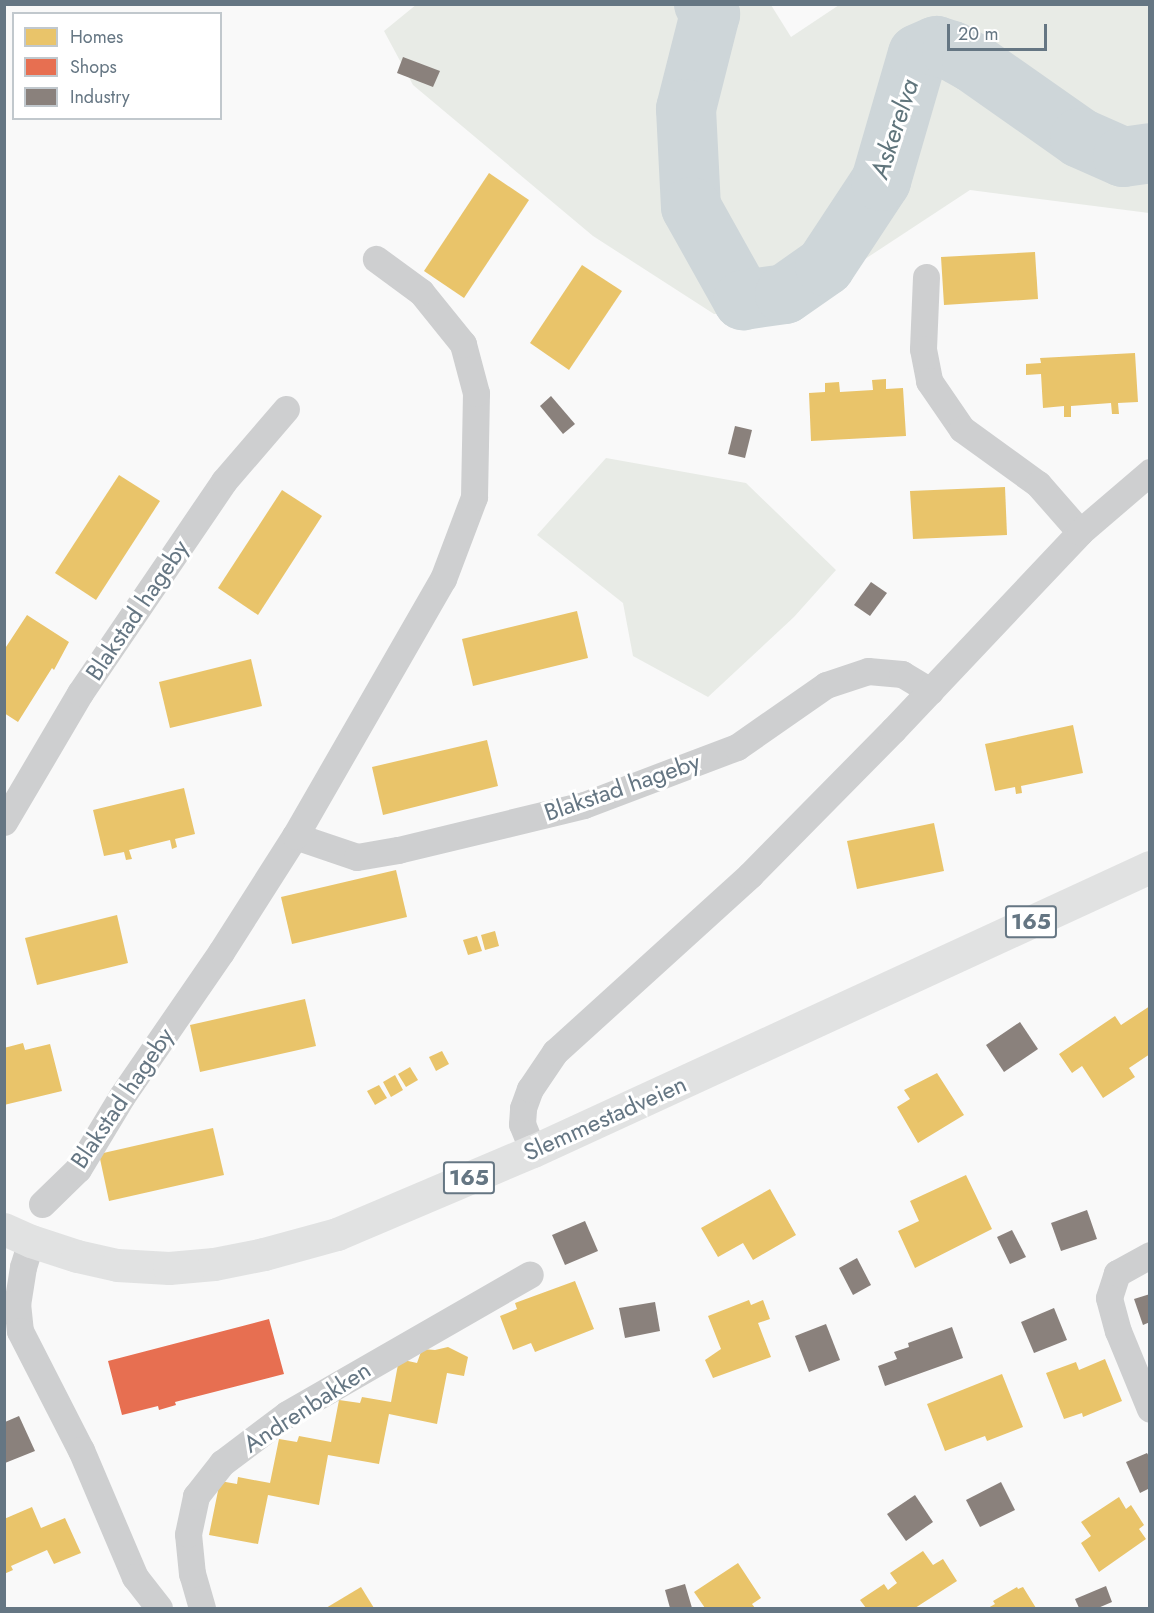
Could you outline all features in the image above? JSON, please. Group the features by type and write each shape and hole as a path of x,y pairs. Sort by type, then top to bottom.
{"main road":[{"name":"Slemmestadveien","path":"18,1235 77,1256 117,1265 169,1268 214,1264 264,1254 337,1234 532,1151 1149,867"}],"street":[{"name":"Blakstad hageby","path":"42,1204 78,1168 122,1096 221,952 295,836 443,579 474,497 476,393 463,344 421,292 376,259"},
{"path":"926,277 923,349 929,381 962,429 1038,484 1080,532"},
{"name":"Blakstad hageby","path":"4,822 80,693 224,481 286,409"},
{"path":"532,1151 522,1124 523,1108 530,1089 555,1052 750,875 930,692 1080,532 1149,472"},
{"name":"Blakstad hageby","path":"295,836 357,857 398,850 584,805 737,747 826,685 868,671 902,674 930,692"},
{"path":"18,1235 23,1267 17,1303 20,1330 81,1450 135,1577 159,1608"},
{"path":"1149,1256 1118,1273 1109,1298 1118,1331 1149,1409"},
{"name":"Andrenbakken","path":"202,1608 192,1574 188,1534 196,1496 222,1463 287,1414 530,1274"}],"shaded area":[{"path":"417,4 771,5 791,37 839,5 1149,5 1149,213 970,190 783,313 714,314 593,236 413,85 384,31"},
{"path":"606,458 746,483 836,570 794,617 708,697 633,656 623,603 537,535"}],"building: Homes":[{"path":"489,173 529,200 464,298 424,271"},
{"path":"1035,252 1038,299 944,305 941,257"},
{"path":"582,265 622,291 569,370 530,343"},
{"path":"1135,353 1138,402 1118,403 1119,414 1112,414 1111,403 1071,406 1071,417 1064,417 1064,406 1043,408 1041,374 1026,375 1026,364 1041,363 1040,358"},
{"path":"886,379 886,389 903,388 906,436 811,441 809,393 825,392 825,383 839,382 840,392 873,390 872,380"},
{"path":"119,475 160,501 96,600 55,573"},
{"path":"1005,487 1007,535 913,539 910,491"},
{"path":"282,490 322,516 258,615 218,588"},
{"path":"577,611 588,658 473,686 462,639"},
{"path":"27,615 69,642 54,670 52,668 18,722 4,713 4,650"},
{"path":"251,659 262,706 170,728 159,682"},
{"path":"1073,725 1083,773 1021,786 1022,793 1016,794 1015,787 995,791 985,744"},
{"path":"487,740 498,786 383,815 372,767"},
{"path":"184,788 195,834 175,839 177,847 172,849 170,840 129,850 132,859 126,860 124,852 104,856 93,810"},
{"path":"934,823 944,871 857,889 847,841"},
{"path":"396,870 407,917 292,944 281,897"},
{"path":"117,915 128,963 37,985 25,938"},
{"path":"495,931 499,946 485,950 481,935"},
{"path":"477,936 482,951 468,955 463,940"},
{"path":"305,999 316,1046 200,1072 190,1025"},
{"path":"1150,1006 1150,1054 1129,1068 1135,1077 1103,1098 1082,1066 1072,1073 1059,1054 1115,1016 1121,1025"},
{"path":"23,1043 25,1050 50,1044 62,1091 4,1105 4,1048"},
{"path":"442,1051 449,1064 436,1071 429,1057"},
{"path":"410,1067 418,1080 406,1087 398,1074"},
{"path":"937,1073 964,1115 918,1143 897,1107 910,1099 904,1090"},
{"path":"395,1075 403,1090 391,1097 383,1082"},
{"path":"379,1085 387,1098 375,1105 367,1091"},
{"path":"213,1128 224,1175 109,1201 99,1154"},
{"path":"966,1175 992,1229 915,1268 898,1231 919,1221 910,1201"},
{"path":"770,1189 796,1235 753,1260 743,1243 718,1257 701,1228"},
{"path":"575,1281 594,1329 535,1352 531,1343 513,1350 500,1316 517,1309 515,1303"},
{"path":"749,1300 751,1305 763,1300 770,1319 758,1323 771,1357 713,1378 705,1360 721,1349 708,1316"},
{"path":"448,1347 468,1357 464,1376 447,1373 437,1424 389,1414 379,1464 328,1455 319,1505 268,1495 258,1544 209,1535 220,1481 237,1484 238,1477 270,1483 279,1439 297,1442 299,1436 331,1442 339,1400 360,1403 362,1397 391,1402 399,1359 417,1363 422,1349 435,1350"},
{"path":"1105,1359 1122,1401 1083,1417 1082,1413 1064,1419 1046,1373 1076,1362 1079,1370"},
{"path":"1002,1374 1023,1427 987,1441 985,1436 945,1451 927,1404"},
{"path":"1119,1497 1126,1509 1131,1505 1144,1525 1139,1529 1146,1539 1099,1572 1081,1543 1091,1536 1081,1522"},
{"path":"32,1507 41,1528 65,1518 81,1553 54,1564 47,1550 11,1566 13,1570 4,1574 4,1519"},
{"path":"923,1551 933,1565 943,1559 957,1581 915,1608 866,1608 860,1600 884,1584 888,1590 897,1583 890,1573"},
{"path":"738,1563 761,1598 752,1604 755,1608 705,1608 694,1592"},
{"path":"361,1587 374,1608 326,1608"},
{"path":"1017,1587 1018,1589 1023,1587 1036,1608 988,1608 995,1604 993,1601"}],"building: Shops":[{"path":"269,1319 284,1374 175,1402 176,1405 159,1410 158,1406 122,1415 108,1361"}],"building: Industry":[{"path":"403,57 440,71 433,87 397,73"},
{"path":"551,396 575,424 563,434 540,406"},
{"path":"735,426 752,430 745,458 728,454"},
{"path":"871,582 887,593 870,616 854,605"},
{"path":"1020,1022 1038,1049 1004,1072 986,1045"},
{"path":"1087,1210 1097,1239 1061,1251 1051,1223"},
{"path":"585,1221 598,1251 565,1265 552,1235"},
{"path":"1012,1230 1026,1257 1010,1264 997,1237"},
{"path":"857,1258 871,1285 853,1295 839,1268"},
{"path":"1150,1294 1150,1322 1143,1325 1134,1299"},
{"path":"655,1302 660,1331 625,1338 619,1308"},
{"path":"1054,1308 1067,1340 1034,1353 1021,1322"},
{"path":"826,1324 840,1360 809,1372 795,1336"},
{"path":"952,1327 963,1358 885,1386 878,1366 897,1359 894,1352 909,1347 908,1343"},
{"path":"19,1416 35,1451 5,1463 5,1422"},
{"path":"1147,1453 1150,1458 1150,1488 1140,1493 1126,1462"},
{"path":"1001,1482 1015,1510 980,1527 966,1500"},
{"path":"915,1495 933,1522 906,1541 887,1514"},
{"path":"685,1584 692,1608 670,1608 665,1590"},
{"path":"1106,1586 1112,1602 1098,1608 1079,1608 1075,1599"}],"waterway":[{"name":"Askerelva","path":"704,4 710,14 686,109 691,207 743,300 785,294 825,266 881,181 918,54 936,46 952,51 972,62 1080,138 1123,157 1150,153"}]}
